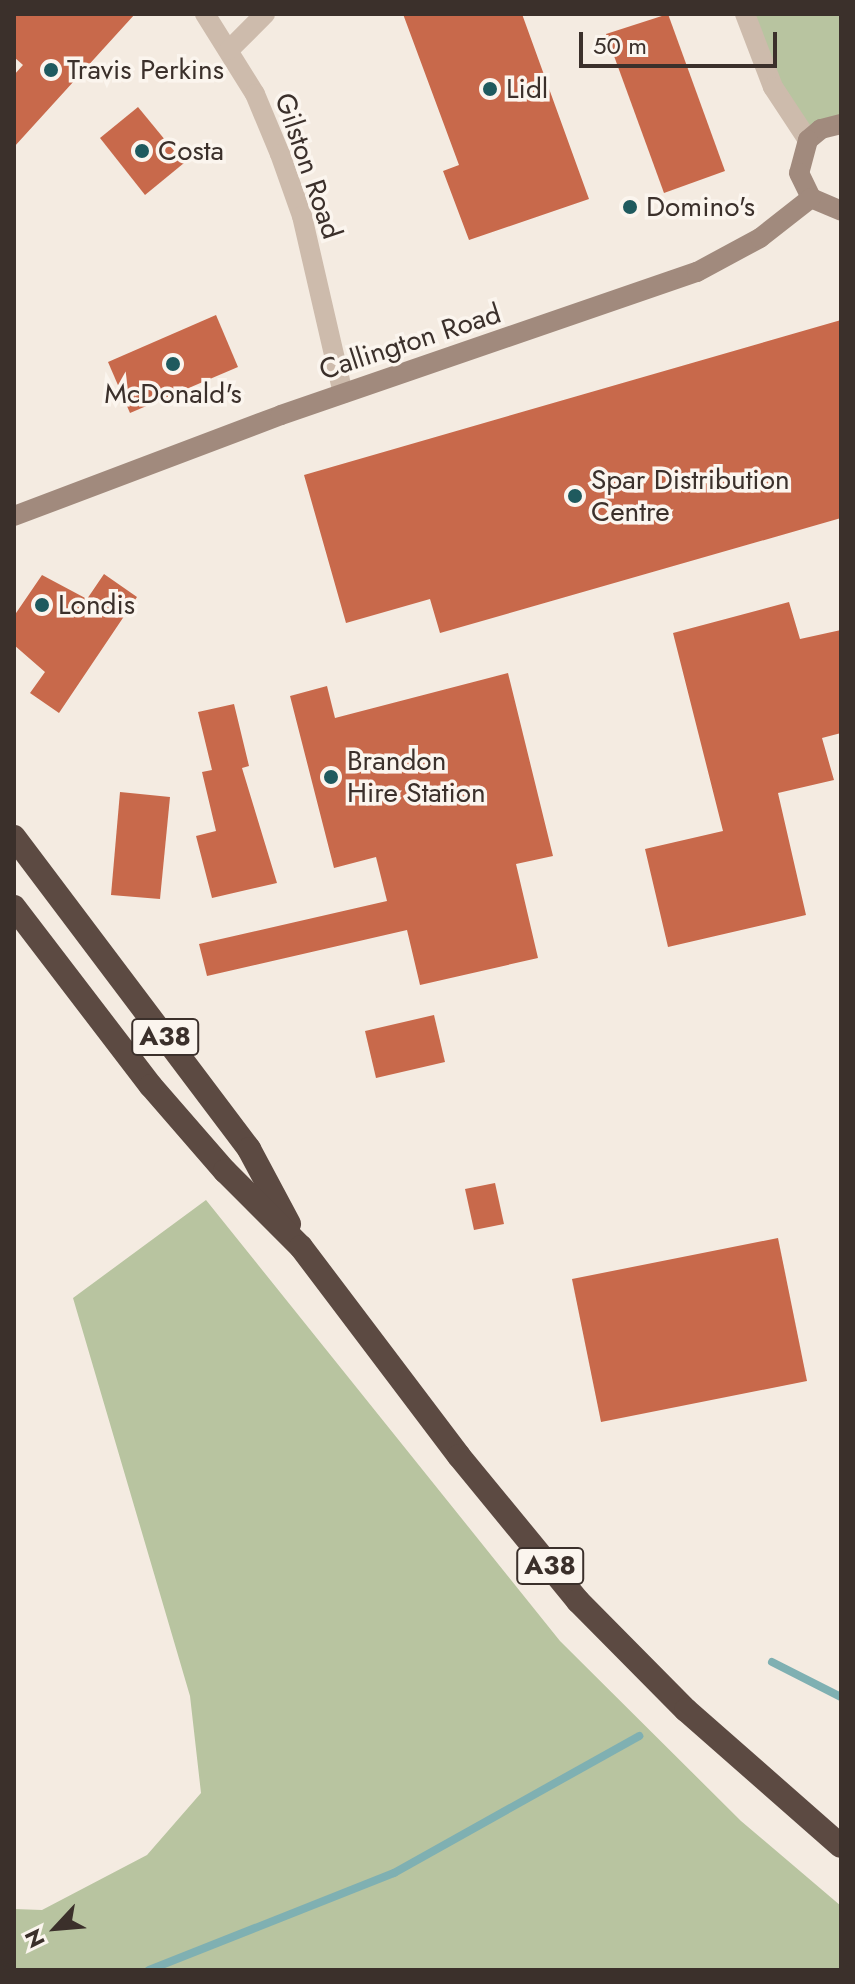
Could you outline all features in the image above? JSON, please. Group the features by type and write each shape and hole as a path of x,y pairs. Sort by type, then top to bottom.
{"highway":[{"name":"A38","path":"14,837 249,1149 301,1247"},
{"name":"A38","path":"14,907 151,1086 225,1171 301,1247 459,1456 578,1601 686,1710 841,1846"}],"main road":[{"path":"841,124 821,129 808,140 799,173 811,198 841,211"},
{"name":"Callington Road","path":"14,516 343,393 697,272 760,238 811,198"}],"street":[{"name":"Gilston Road","path":"205,14 255,94 302,216 343,393"},
{"path":"229,50 265,14"},
{"path":"745,14 773,87 808,140"}],"green space":[{"path":"745,14 841,14 841,124 808,140"},
{"path":"206,1200 560,1641 741,1821 841,1906 841,1970 14,1970 14,1909 42,1910 147,1855 201,1793 190,1696 73,1298"}],"building":[{"name":"Travis Perkins","path":"14,14 135,14 14,147 14,75 23,65 14,57"},
{"name":"Lidl","path":"403,14 522,14 589,199 469,240 443,171 459,165"},
{"path":"668,14 725,171 664,193 606,34"},
{"name":"Costa","path":"138,107 184,163 145,195 100,138"},
{"name":"McDonald's","path":"216,315 238,367 130,413 108,362"},
{"name":"Spar Distribution Centre","path":"841,320 841,518 440,633 430,599 346,623 304,475"},
{"path":"104,574 137,597 59,713 30,693 45,672 14,645 14,616 42,575 87,599"},
{"path":"789,602 800,639 841,630 841,733 822,738 834,780 778,793 806,915 668,947 645,849 723,831 673,633"},
{"path":"508,673 553,856 516,864 538,958 420,985 407,930 207,976 199,944 387,901 376,857 334,868 290,696 327,686 335,718"},
{"path":"234,704 249,766 242,768 277,883 212,898 196,836 216,831 202,772 212,770 198,712"},
{"path":"120,792 170,797 160,899 111,895"},
{"path":"434,1015 445,1062 376,1078 365,1031"},
{"path":"495,1183 504,1224 474,1230 465,1189"},
{"path":"778,1238 807,1381 601,1422 572,1279"}],"waterway":[{"path":"772,1662 841,1697"},
{"path":"149,1970 394,1873 639,1736"}],"place":[{"name":"Travis Perkins","path":"51,70"},
{"name":"Lidl","path":"490,89"},
{"name":"Costa","path":"142,151"},
{"name":"Domino's","path":"630,207"},
{"name":"McDonald's","path":"173,364"},
{"name":"Spar Distribution Centre","path":"575,496"},
{"name":"Londis","path":"42,605"},
{"name":"Brandon Hire Station","path":"331,777"}]}
